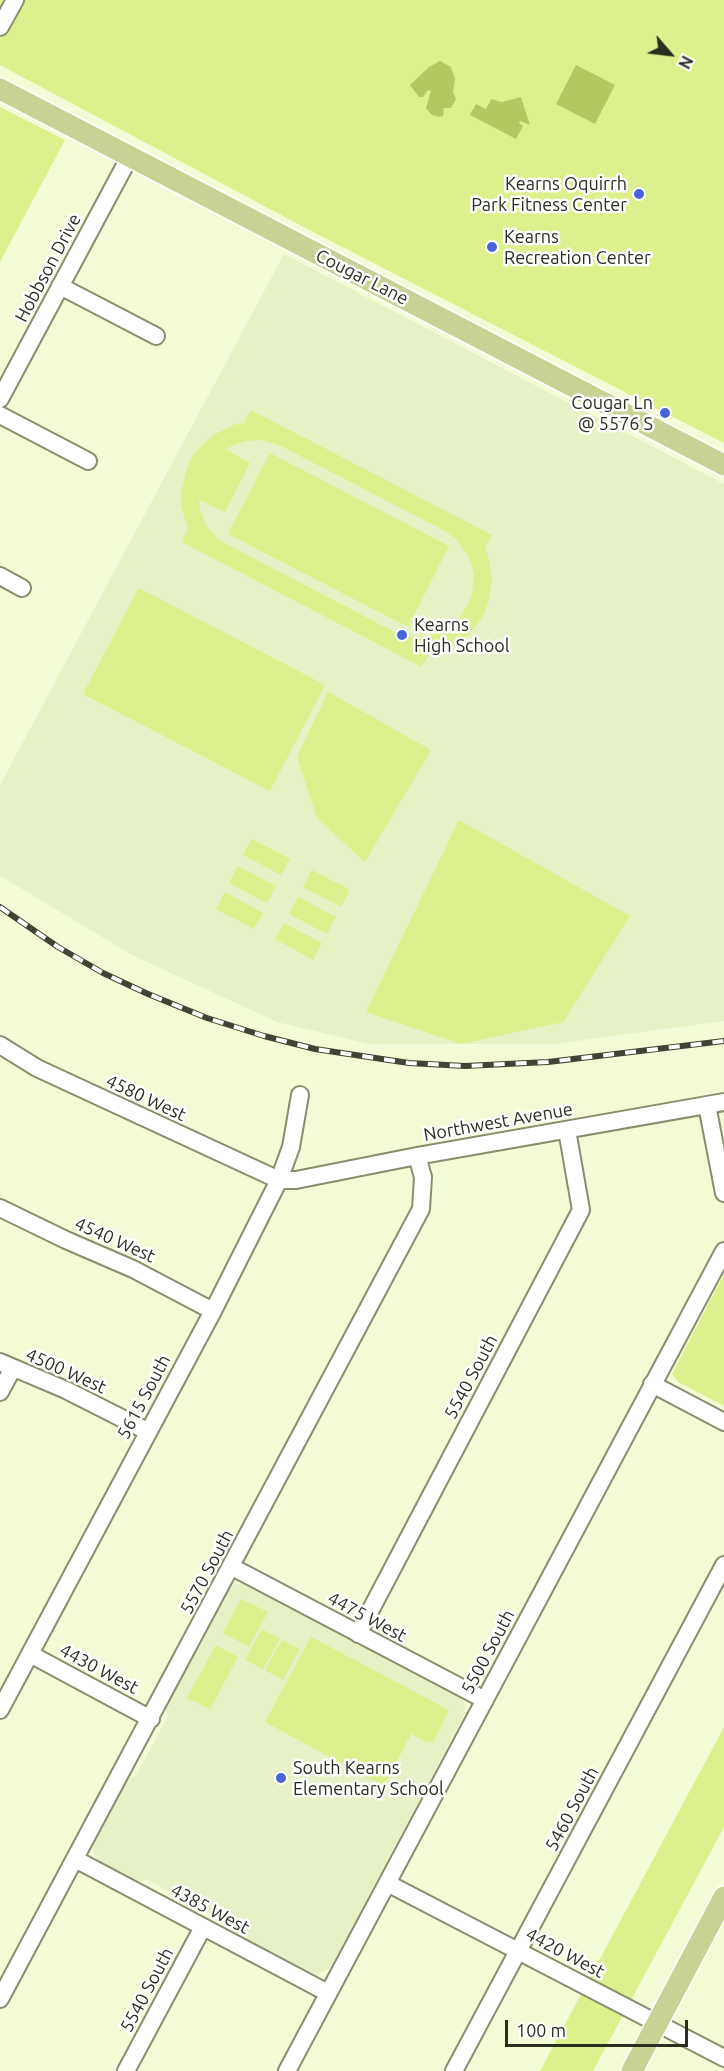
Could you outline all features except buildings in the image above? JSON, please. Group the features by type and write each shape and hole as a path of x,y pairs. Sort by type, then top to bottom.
{"main road":[{"name":"Cougar Lane","path":"0,89 724,465"},
{"path":"632,2071 724,1897"}],"street":[{"path":"0,27 15,0"},
{"name":"Hobbson Drive","path":"0,399 130,156"},
{"path":"60,286 156,336"},
{"path":"0,415 88,461"},
{"path":"0,576 22,588"},
{"name":"4580 West","path":"0,1045 47,1073 279,1180"},
{"name":"5615 South","path":"0,1710 213,1311 279,1180 291,1147 300,1095"},
{"name":"Northwest Avenue","path":"279,1180 296,1180 417,1156 724,1102"},
{"path":"707,1105 724,1193"},
{"name":"5540 South","path":"358,1634 580,1210 567,1130"},
{"name":"5570 South","path":"0,2000 421,1209 423,1177 417,1156"},
{"name":"4540 West","path":"0,1208 66,1240 141,1272 213,1311"},
{"name":"5500 South","path":"287,2071 724,1251"},
{"path":"0,1392 6,1365"},
{"name":"4500 West","path":"6,1365 66,1390 147,1431"},
{"path":"652,1384 724,1422"},
{"name":"5460 South","path":"454,2071 724,1565"},
{"name":"4475 West","path":"232,1567 485,1700"},
{"name":"4430 West","path":"30,1654 150,1719"},
{"name":"4385 West","path":"75,1859 328,1993"},
{"name":"4420 West","path":"387,1883 724,2058"},
{"name":"5540 South","path":"126,2071 203,1927"}],"shaded area":[{"path":"0,0 724,0 724,443 315,233 0,65"},
{"path":"440,61 451,67 455,79 453,92 456,99 451,108 444,108 443,116 439,117 432,115 426,108 431,91 428,90 423,97 419,97 410,85 429,67"},
{"path":"576,65 615,85 595,124 556,104"},
{"path":"521,97 530,125 520,121 519,123 523,126 516,139 470,115 476,104 486,109 491,99 502,102"},
{"path":"0,107 65,140 0,262"},
{"name":"Kearns High School","path":"284,254 724,484 724,1021 554,1044 369,1044 277,1022 134,956 0,876 0,785"},
{"path":"251,410 492,535 485,548 492,577 489,599 483,617 467,636 449,648 429,654 422,667 182,542 188,529 181,505 181,492 191,459 214,435 233,425 244,423","holes":["263,440 281,446 445,531 456,539 468,555 474,573 472,596 460,618 453,625 434,635 412,637 398,634 219,540 207,527 200,510 199,500 225,512 250,463 225,449 245,441"]},
{"path":"270,453 449,546 408,627 228,534"},
{"path":"139,588 325,685 270,791 83,694"},
{"path":"328,692 431,750 365,862 317,818 297,757"},
{"path":"459,820 630,916 563,1022 461,1044 366,1012"},
{"path":"252,839 290,859 281,875 243,855"},
{"path":"238,866 276,886 267,903 229,883"},
{"path":"312,870 350,890 341,907 303,887"},
{"path":"225,892 263,913 254,929 216,909"},
{"path":"298,897 336,917 327,934 289,914"},
{"path":"284,923 322,943 313,960 275,939"},
{"path":"724,1274 724,1406 678,1382 672,1374"},
{"name":"South Kearns Elementary School","path":"244,1583 455,1693 462,1699 465,1707 463,1717 330,1968 316,1975 307,1973 231,1932 231,1925 146,1879 138,1882 103,1864 95,1857 93,1851 95,1839 127,1779 136,1776 168,1716 165,1707 226,1593 232,1585"},
{"path":"241,1599 268,1612 249,1647 223,1633"},
{"path":"262,1629 280,1639 263,1669 245,1660"},
{"path":"311,1637 449,1710 433,1743 429,1741 428,1743 411,1734 384,1786 265,1722"},
{"path":"282,1640 300,1649 283,1680 265,1670"},
{"path":"216,1645 238,1657 210,1709 187,1698"},
{"path":"724,1727 724,1827 593,2071 540,2071"}],"railway":[{"path":"0,907 58,947 103,973 148,994 207,1018 315,1049 409,1063 465,1066 548,1062 724,1041"}],"place":[{"name":"Kearns Oquirrh Park Fitness Center","path":"639,194"},
{"name":"Kearns Recreation Center","path":"492,247"},
{"name":"Cougar Ln @ 5576 S","path":"665,413"},
{"name":"Kearns High School","path":"402,635"},
{"name":"South Kearns Elementary School","path":"281,1778"}]}
